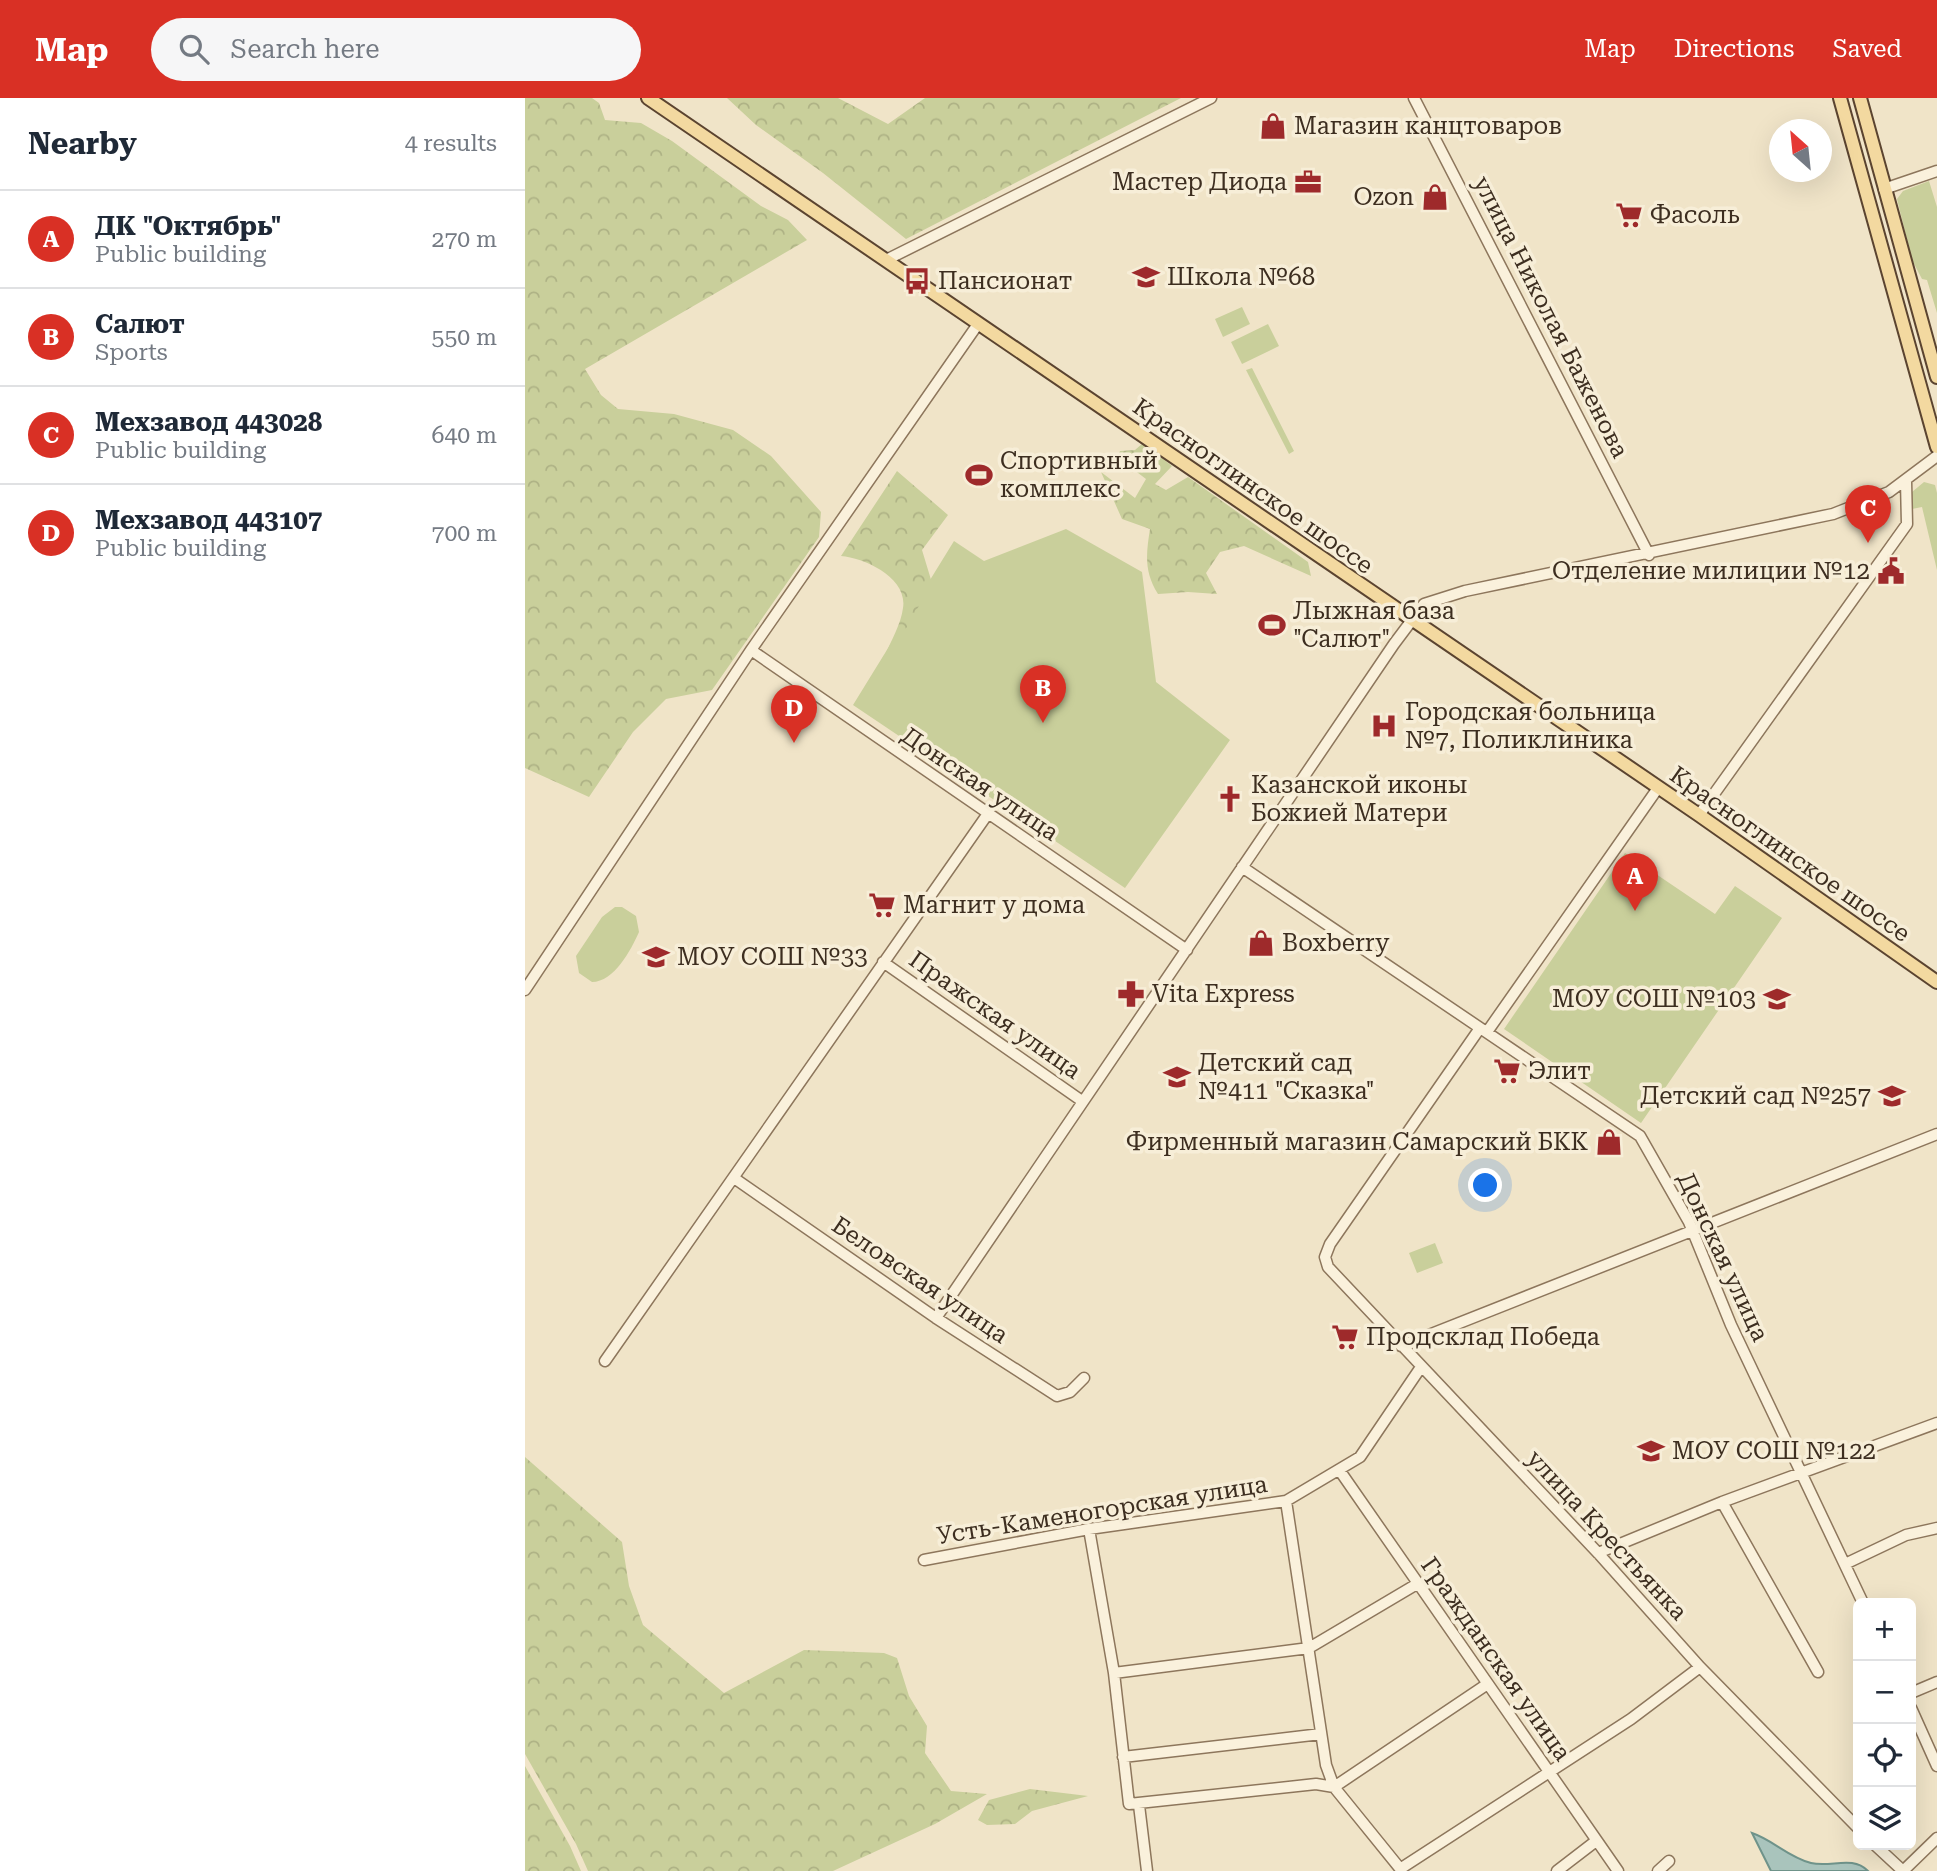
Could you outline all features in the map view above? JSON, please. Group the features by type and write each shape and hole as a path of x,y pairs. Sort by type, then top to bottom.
{"main road":[{"name":"Красноглинское шоссе","path":"648,98 1699,815 1937,982"},
{"path":"1840,98 1937,447"},
{"path":"1860,98 1937,377"}],"street":[{"path":"886,260 1211,98"},
{"name":"улица Николая Баженова","path":"1414,98 1649,555"},
{"path":"1884,189 1937,171"},
{"path":"525,989 751,650 978,324"},
{"path":"936,1318 1424,604 1439,597 1649,555 1833,514 1889,492 1937,456"},
{"path":"1699,815 1907,524 1906,481"},
{"name":"Донская улица","path":"751,650 987,815 1187,950"},
{"path":"1483,1030 1658,788"},
{"path":"605,1361 987,815"},
{"name":"Донская улица","path":"1242,867 1640,1136 1691,1230 1861,1598"},
{"name":"Пражская улица","path":"883,962 1082,1101"},
{"name":"улица Крестьянка","path":"1483,1030 1330,1244 1325,1257 1328,1266 1598,1553 1700,1667 1853,1824"},
{"path":"1401,1346 1937,1134"},
{"name":"Беловская улица","path":"734,1178 936,1318 1057,1396 1070,1392 1084,1378"},
{"path":"1421,1367 1360,1457 1286,1501 1326,1765 1334,1787 1401,1870 1631,1719 1700,1667"},
{"path":"1598,1553 1722,1502 1937,1423"},
{"name":"Гражданская улица","path":"1340,1471 1486,1685 1618,1871"},
{"name":"Усть-Каменогорская улица","path":"925,1560 1089,1529 1286,1501"},
{"path":"1722,1502 1818,1672"},
{"path":"1845,1564 1906,1535 1937,1528"},
{"path":"1089,1529 1114,1672 1122,1757 1147,1871"},
{"path":"1114,1672 1309,1648 1417,1584"},
{"path":"1916,1691 1937,1682"},
{"path":"1134,1805 1316,1784 1334,1787 1486,1685"},
{"path":"1916,1719 1937,1766"},
{"path":"1122,1757 1321,1734"},
{"path":"1880,1850 1903,1871 1937,1838"},
{"path":"1557,1871 1596,1841"},
{"path":"1658,1871 1669,1861"}],"green space":[{"path":"525,98 592,98 599,103 605,120 641,123 672,141 761,206 788,220 807,240 585,369 601,395 618,409 674,414 733,430 771,456 821,512 819,537 712,690 666,699 633,732 589,797 525,768"},
{"path":"727,98 838,98 888,124 925,98 1181,98 906,239 823,173 756,125"},
{"path":"1929,181 1937,207 1937,313 1927,280 1922,279 1912,260 1897,199 1903,191"},
{"path":"1242,307 1250,324 1223,337 1215,319"},
{"path":"1268,324 1279,346 1242,364 1231,342"},
{"path":"1252,368 1294,451 1289,454 1246,370"},
{"path":"1143,443 1172,466 1155,484 1166,490 1188,477 1308,562 1311,576 1244,546 1220,552 1206,573 1217,594 1158,594 1150,578 1147,563 1150,529 1122,519 1101,472 1135,498 1146,479 1117,457 1120,451 1135,450"},
{"path":"897,471 948,515 922,550 932,583 907,627 885,655 902,614 903,597 899,588 892,579 872,565 841,556"},
{"path":"1924,482 1935,485 1937,493 1937,570 1922,507 1907,510 1906,497"},
{"path":"1066,529 1142,572 1156,682 1230,740 1125,888 853,705 954,541 984,561"},
{"path":"1625,853 1715,914 1735,886 1782,918 1641,1123 1504,1029"},
{"path":"615,907 622,907 636,916 639,932 614,971 600,981 592,982 579,973 576,956 602,917"},
{"path":"1435,1243 1443,1263 1417,1273 1409,1253"},
{"path":"525,1457 622,1542 629,1586 643,1625 724,1693 804,1650 884,1653 897,1658 909,1696 927,1726 925,1753 951,1791 987,1794 935,1824 833,1871 588,1871 576,1844 525,1754"},
{"path":"525,1766 570,1846 581,1871 525,1871"},
{"path":"1030,1789 1088,1796 1032,1811 1015,1824 987,1825 978,1820 989,1800"}],"water":[{"path":"1752,1833 1811,1863 1848,1863 1862,1866 1868,1871 1771,1871"}],"place":[{"name":"Магазин канцтоваров","path":"1273,126"},
{"name":"Мастер Диода","path":"1308,182"},
{"name":"Ozon","path":"1435,197"},
{"name":"Фасоль","path":"1629,215"},
{"name":"Школа №68","path":"1146,277"},
{"name":"Пансионат","path":"917,281"},
{"name":"Спортивный комплекс","path":"979,475"},
{"name":"Мехзавод 443028","path":"1868,543"},
{"name":"Отделение милиции №12","path":"1891,571"},
{"name":"Лыжная база \"Салют\"","path":"1272,625"},
{"name":"Салют","path":"1043,723"},
{"name":"Городская больница №7, Поликлиника","path":"1384,726"},
{"name":"Мехзавод 443107","path":"794,743"},
{"name":"Казанской иконы Божией Матери","path":"1230,799"},
{"name":"Магнит у дома","path":"882,905"},
{"name":"ДК \"Октябрь\"","path":"1635,911"},
{"name":"Boxberry","path":"1261,943"},
{"name":"МОУ СОШ №33","path":"656,957"},
{"name":"Vita Express","path":"1131,994"},
{"name":"МОУ СОШ №103","path":"1777,999"},
{"name":"Элит","path":"1507,1071"},
{"name":"Детский сад №411 \"Сказка\"","path":"1177,1077"},
{"name":"Детский сад №257","path":"1892,1096"},
{"name":"Фирменный магазин Самарский БКК","path":"1609,1142"},
{"name":"Продсклад Победа","path":"1345,1337"},
{"name":"МОУ СОШ №122","path":"1651,1451"}]}
